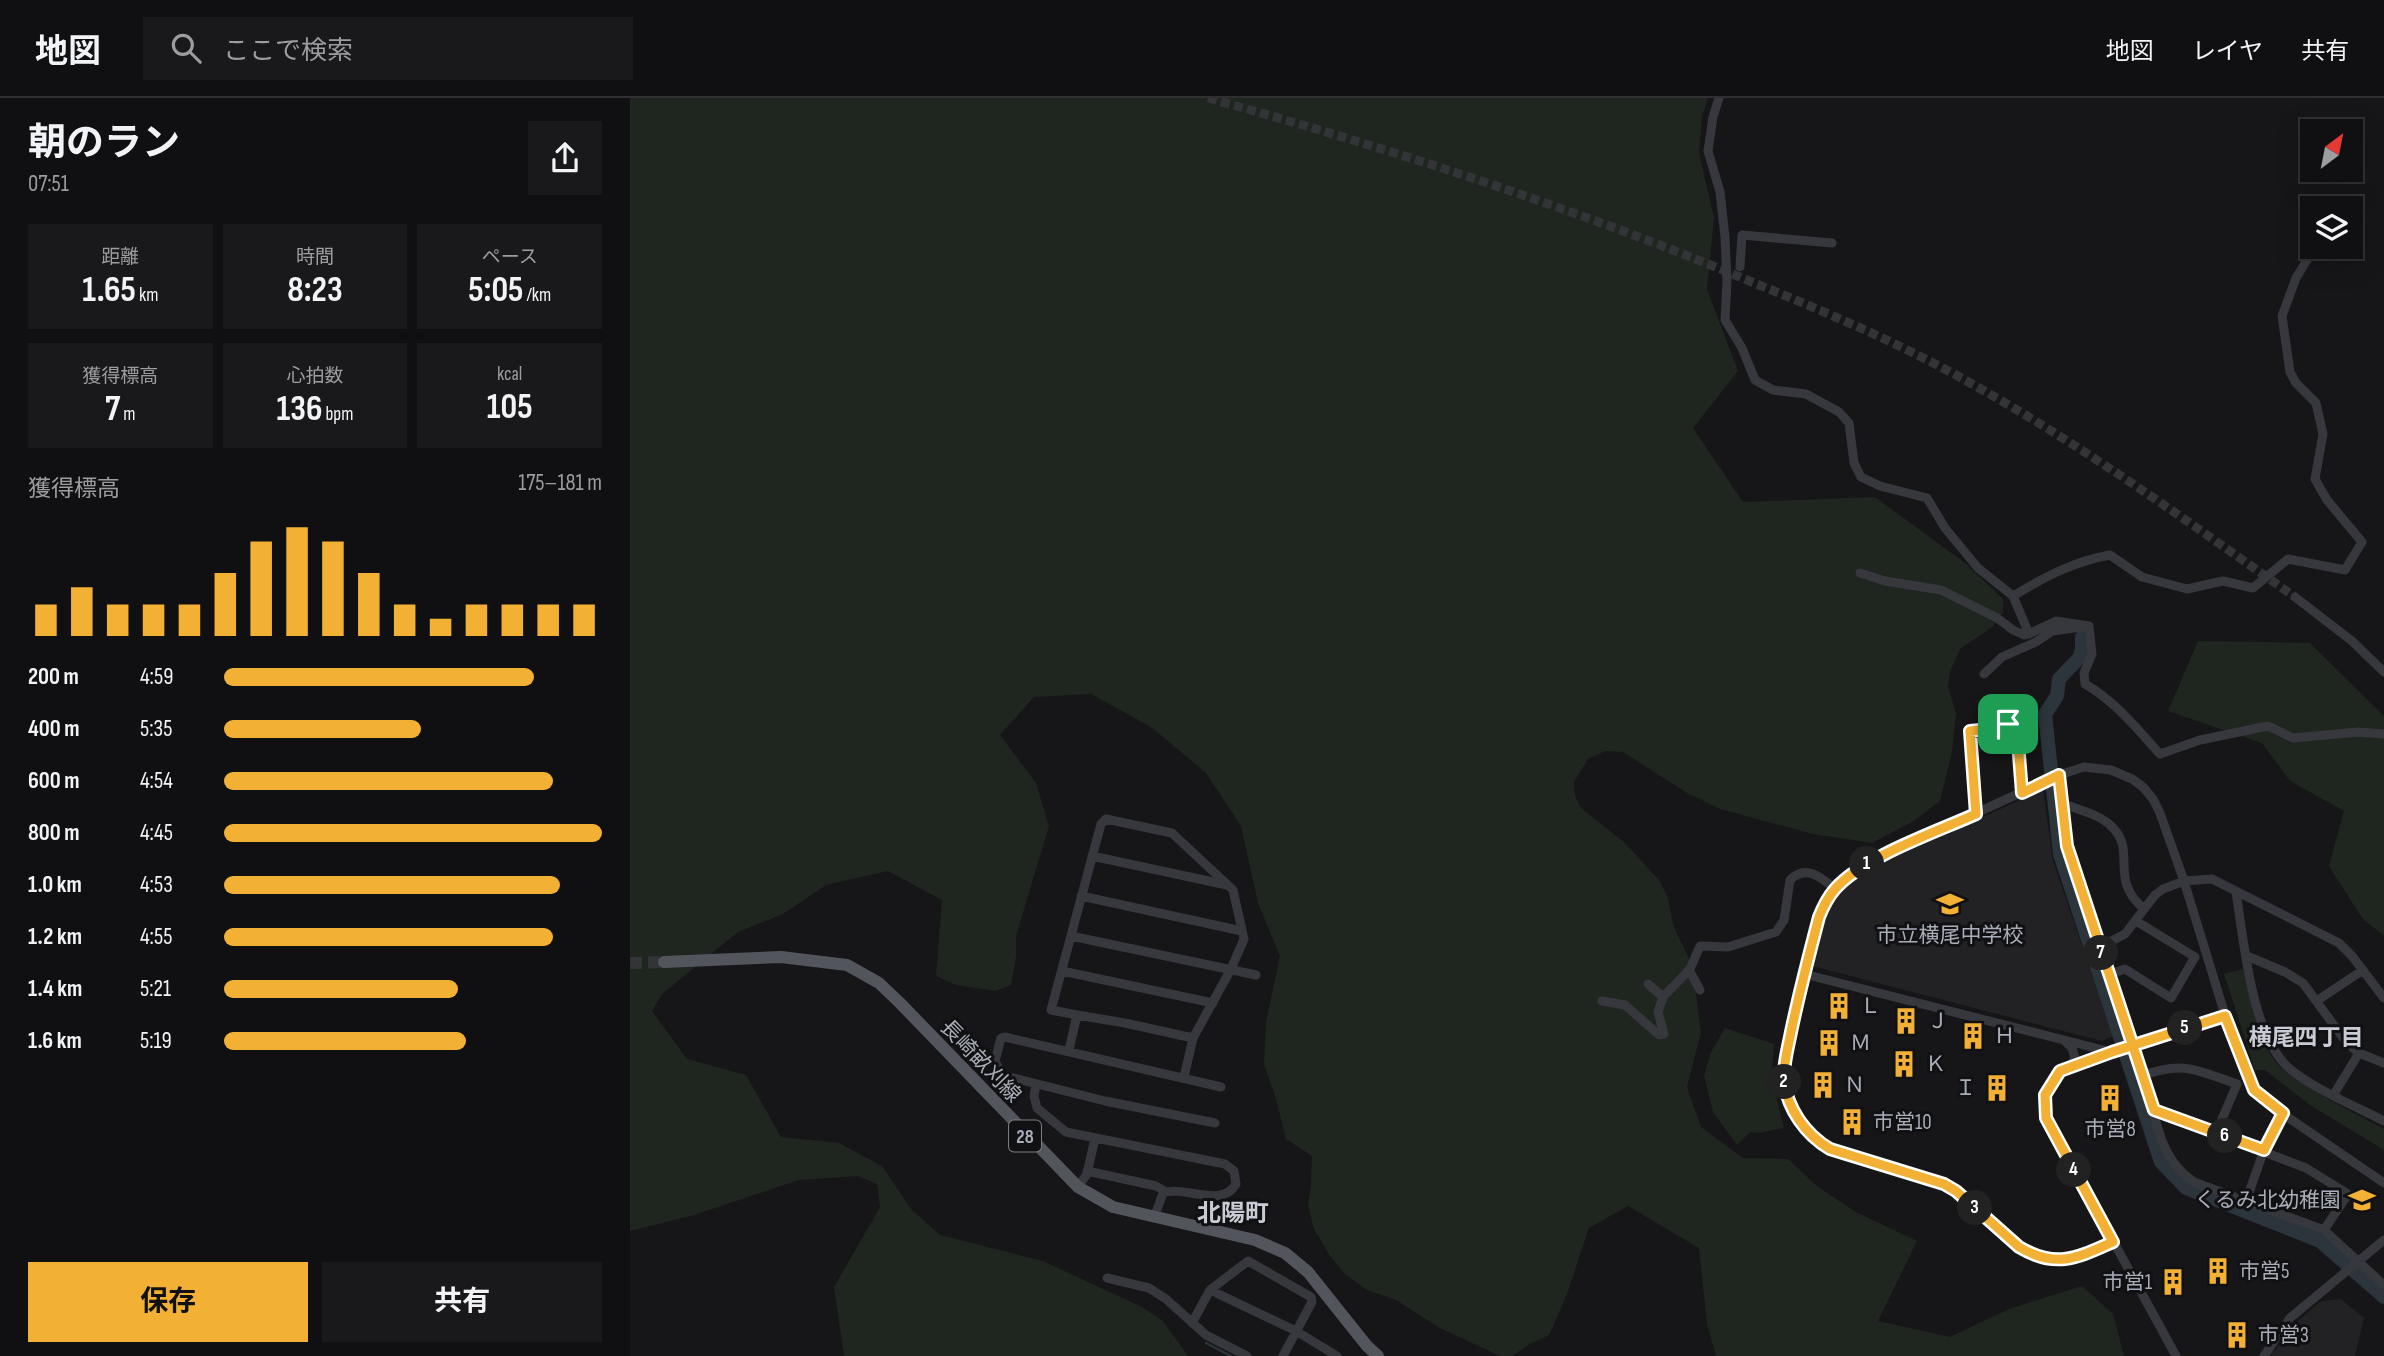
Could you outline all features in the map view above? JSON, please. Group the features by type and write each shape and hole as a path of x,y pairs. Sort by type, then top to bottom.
{"main road":[{"name":"長崎畝刈線","path":"664,962 781,957 847,965 878,983 1078,1187 1113,1207 1255,1240 1284,1253 1308,1272 1378,1356"}],"street":[{"path":"1719,98 1708,152 1720,192 1725,237 1725,320 1742,348 1755,380 1773,390 1806,394 1839,412 1849,423 1854,463 1861,477 1880,486 1927,498 1945,528 1978,568 2013,596 2029,634"},
{"path":"1740,268 1742,235 1832,243"},
{"path":"2013,596 2042,578 2090,558 2109,555 2142,577 2187,589 2223,581 2253,588 2288,559 2345,570 2362,542 2327,500 2315,479 2323,434 2316,403 2295,383 2290,372 2282,316 2296,278 2308,259"},
{"path":"1860,573 1885,581 1941,590 2024,635 2056,621 2089,626"},
{"path":"2295,597 2352,641 2384,673"},
{"path":"1984,674 2002,657 2036,642 2052,631 2089,626"},
{"path":"2089,626 2092,654 2084,673 2085,684 2125,715 2160,754 2200,740 2267,726 2293,738 2358,732 2384,734"},
{"path":"1976,814 1970,731 2001,728 2008,724 2017,729 2022,793"},
{"path":"2113,1242 2077,1258 2052,1260 2019,1247 1956,1191 1944,1184 1830,1149 1818,1142 1804,1128 1792,1107 1784,1082 1784,1064 1819,917 1835,889 1864,866 2043,783 2084,767 2111,770 2132,779 2143,787 2160,813 2184,881 2225,1016 2254,1090 2384,1183"},
{"path":"2059,776 2067,846 2107,975 2171,1162 2194,1182 2324,1230 2384,1285"},
{"path":"2064,804 2098,817 2119,834 2123,845 2124,884 2129,896 2144,909"},
{"path":"1184,1077 1193,1038 1231,969 1244,939 1233,890 1172,833 1106,819 1101,824 1051,1010 1193,1038"},
{"path":"1092,856 1229,886"},
{"path":"1602,1001 1625,1005 1659,1035 1664,1034 1658,1012 1663,997 1689,970 1702,945 1728,947 1776,932 1784,920 1790,880 1802,871 1815,874 1835,889"},
{"path":"2100,947 2125,934 2163,889 2184,881 2212,879 2339,943 2384,998"},
{"path":"2236,892 2246,956 2262,1025 2275,1052 2292,1071 2384,1121"},
{"path":"1081,896 1242,931"},
{"path":"2107,975 2125,969 2171,998 2195,957 2136,921"},
{"path":"1071,936 1256,975"},
{"path":"2246,956 2285,972 2303,983 2347,1043 2359,1053 2384,1063"},
{"path":"1689,970 1700,990"},
{"path":"2318,1000 2363,970"},
{"path":"1062,971 1213,1003"},
{"path":"1804,974 2112,1052"},
{"path":"1648,984 1663,997"},
{"path":"1069,1050 1077,1015"},
{"path":"2176,1356 2046,1118 2045,1095 2060,1071 2225,1016"},
{"path":"1215,1123 1105,1101 1002,1075 995,1061 1002,1038 1005,1037 1220,1087"},
{"path":"2065,1041 2072,1048 2075,1058 2070,1067"},
{"path":"2334,1094 2359,1053"},
{"path":"2142,1076 2163,1068 2185,1066 2237,1084 2216,1133"},
{"path":"1036,1084 1034,1096 1037,1108 1066,1132 1225,1164 1234,1171 1236,1178 1233,1189 1218,1196 1166,1192 1161,1197 1154,1218"},
{"path":"2154,1110 2306,1168 2348,1194 2324,1230"},
{"path":"2246,1201 2264,1150 2283,1113"},
{"path":"1078,1187 1087,1171 1095,1138"},
{"path":"1087,1171 1156,1186 1166,1192"},
{"path":"2264,1356 2290,1318 2384,1240"},
{"path":"1192,1323 1210,1290 1248,1261 1311,1297 1312,1302 1283,1356"},
{"path":"1107,1278 1149,1288 1166,1299 1206,1335 1247,1356"},
{"path":"1210,1290 1296,1331 1337,1356"}],"shaded area":[{"path":"630,98 1708,98 1702,116 1699,153 1714,218 1707,289 1738,371 1693,428 1743,502 1875,497 1965,563 2003,599 2003,613 1991,628 1961,648 1950,671 1948,687 1956,713 1952,752 1940,801 1912,822 1872,843 1813,834 1720,809 1687,793 1623,752 1605,751 1588,759 1574,782 1575,796 1581,808 1625,843 1659,880 1668,898 1673,925 1692,965 1701,1032 1687,1087 1701,1127 1743,1158 1788,1159 1818,1187 1856,1212 1917,1241 1878,1321 1950,1337 2009,1309 2082,1286 2113,1314 2124,1356 1716,1356 1707,1324 1699,1248 1628,1206 1589,1228 1567,1294 1549,1335 1512,1356 1500,1356 1440,1328 1396,1300 1367,1290 1346,1275 1330,1256 1314,1229 1308,1206 1312,1156 1286,1139 1264,1064 1266,1022 1280,956 1258,903 1241,826 1206,773 1151,727 1091,694 1034,697 1000,735 1036,783 1049,826 1016,936 1016,957 1011,985 995,991 956,985 936,976 942,900 888,871 826,885 783,914 738,932 662,994 652,1011 687,1059 746,1075 781,1137 839,1143 882,1166 911,1209 940,1235 1043,1261 1142,1307 1163,1321 1188,1356 844,1356 834,1287 880,1207 877,1184 858,1176 799,1180 694,1215 630,1231"},
{"path":"2198,641 2310,643 2384,716 2384,936 2362,918 2329,866 2344,811 2290,781 2262,743 2168,711"},
{"name":"市立横尾中学校","path":"2043,790 2053,861 2113,1036 2102,1041 1812,966 1824,919 1841,889 1868,868"},
{"path":"2243,969 2258,1028 2274,1060 2294,1078 2384,1129 2384,1150 2310,1105 2265,1070 2255,1070 2224,974"},
{"path":"1725,1028 1774,1044 1771,1077 1784,1128 1750,1132 1737,1145 1713,1112 1704,1075 1711,1052"},
{"path":"2341,1299 2364,1318 2355,1356 2270,1356 2298,1321 2321,1301"}],"waterway":[{"path":"2082,637 2080,657 2059,679 2057,696 2045,714 2060,854 2161,1162 2186,1188 2320,1241 2384,1297"},
{"path":"1206,1343 1231,1356"}],"tunnel":[{"path":"1208,98 1413,159 1548,204 1681,253 1861,328 1945,369 2055,433 2295,597"},
{"path":"630,963 664,962"}],"place":[{"name":"市立横尾中学校","path":"1950,904"},
{"name":"Ｌ","path":"1839,1006"},
{"name":"Ｊ","path":"1906,1021"},
{"name":"Ｈ","path":"1973,1036"},
{"name":"Ｍ","path":"1829,1043"},
{"name":"Ｋ","path":"1904,1064"},
{"name":"Ｎ","path":"1823,1085"},
{"name":"Ｉ","path":"1997,1088"},
{"name":"市営8","path":"2110,1098"},
{"name":"市営10","path":"1852,1122"},
{"name":"くるみ北幼稚園","path":"2362,1200"},
{"name":"市営5","path":"2218,1271"},
{"name":"市営1","path":"2173,1282"},
{"name":"市営3","path":"2237,1335"}],"district":[{"name":"横尾四丁目","path":"2306,1037"},
{"name":"北陽町","path":"1233,1213"}],"route":[{"path":"2008,724 2001,728 1970,731 1976,814 1864,866 1835,889 1819,917 1784,1064 1784,1082 1792,1107 1804,1128 1818,1142 1830,1149 1944,1184 2031,1254 2052,1260 2077,1258 2113,1242 2046,1118 2045,1095 2060,1071 2132,1045 2225,1016 2254,1090 2283,1113 2264,1150 2154,1110 2132,1045 2107,975 2067,846 2059,775 2022,793 2017,729 2008,724"}]}
